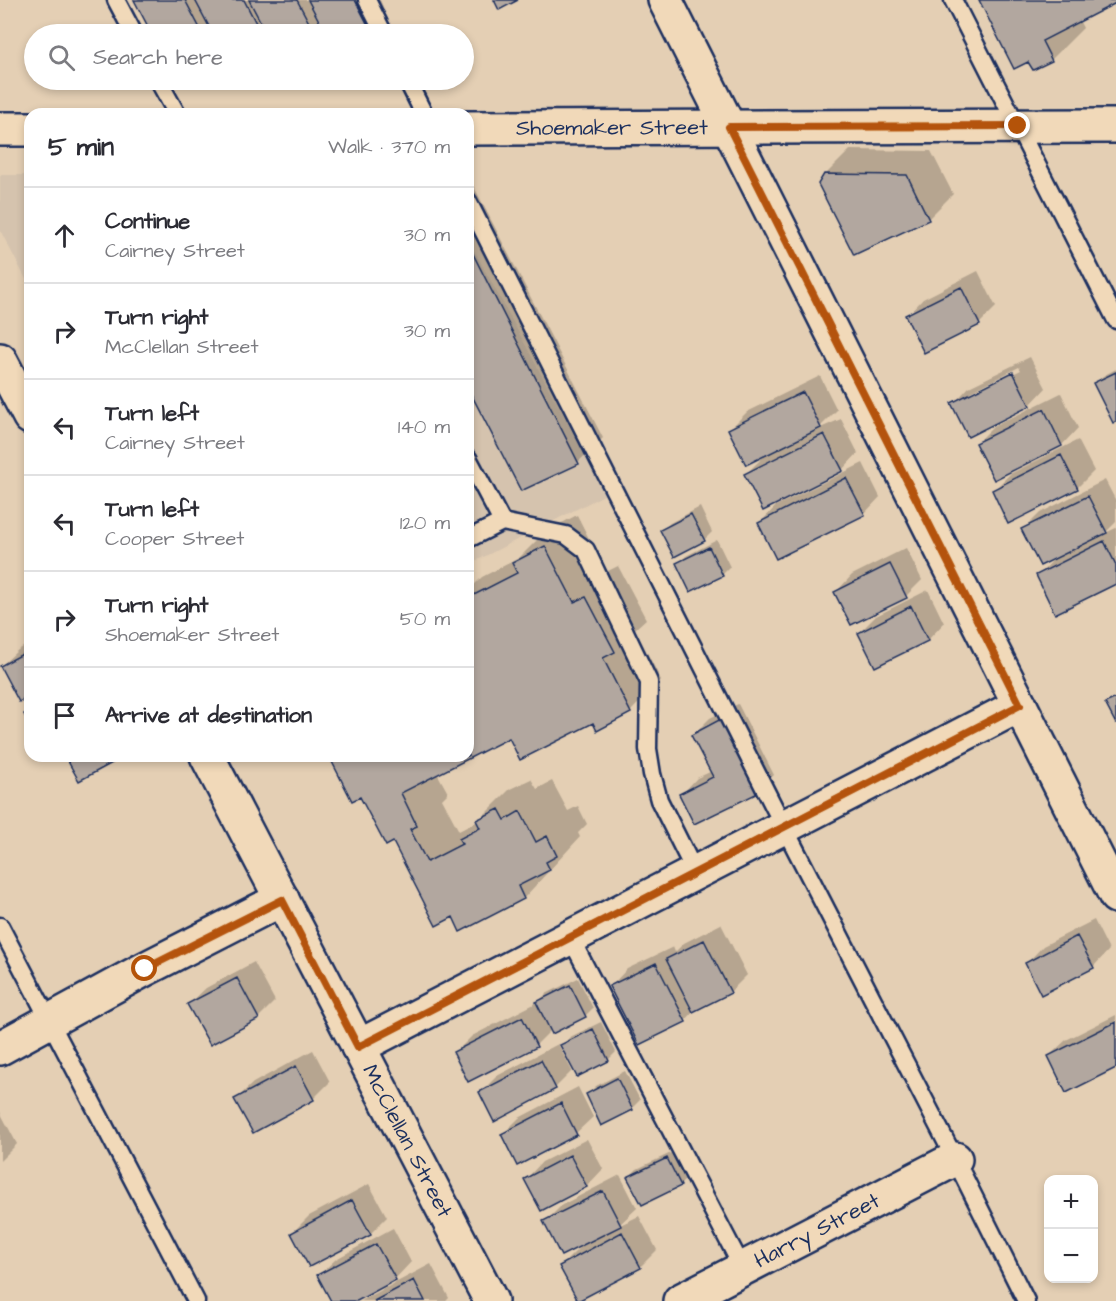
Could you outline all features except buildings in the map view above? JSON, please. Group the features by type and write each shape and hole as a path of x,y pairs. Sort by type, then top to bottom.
{"street":[{"path":"665,0 1116,896"},
{"name":"Shoemaker Street","path":"474,128 1116,126"},
{"path":"0,129 24,129"},
{"path":"0,360 24,406"},
{"path":"358,1047 1020,705"},
{"name":"McClellan Street","path":"210,762 491,1301"},
{"path":"0,1048 145,969 282,900"},
{"name":"Harry Street","path":"680,1301 955,1159"}],"lane":[{"path":"116,0 129,24"},
{"path":"367,0 379,24"},
{"path":"954,0 1116,320"},
{"path":"164,90 174,108"},
{"path":"412,90 421,108"},
{"path":"474,213 1026,1301"},
{"path":"474,469 502,522"},
{"path":"474,536 502,522 566,535 586,550 649,682 648,750 652,774 659,800 695,872"},
{"path":"0,926 196,1301"},
{"path":"570,937 743,1269"}],"shaded area":[{"path":"0,175 24,175 24,276 0,230"},
{"path":"474,250 606,494 474,562"}],"route":[{"path":"145,969 282,900 358,1047 1020,705 729,127 1018,126"}]}
